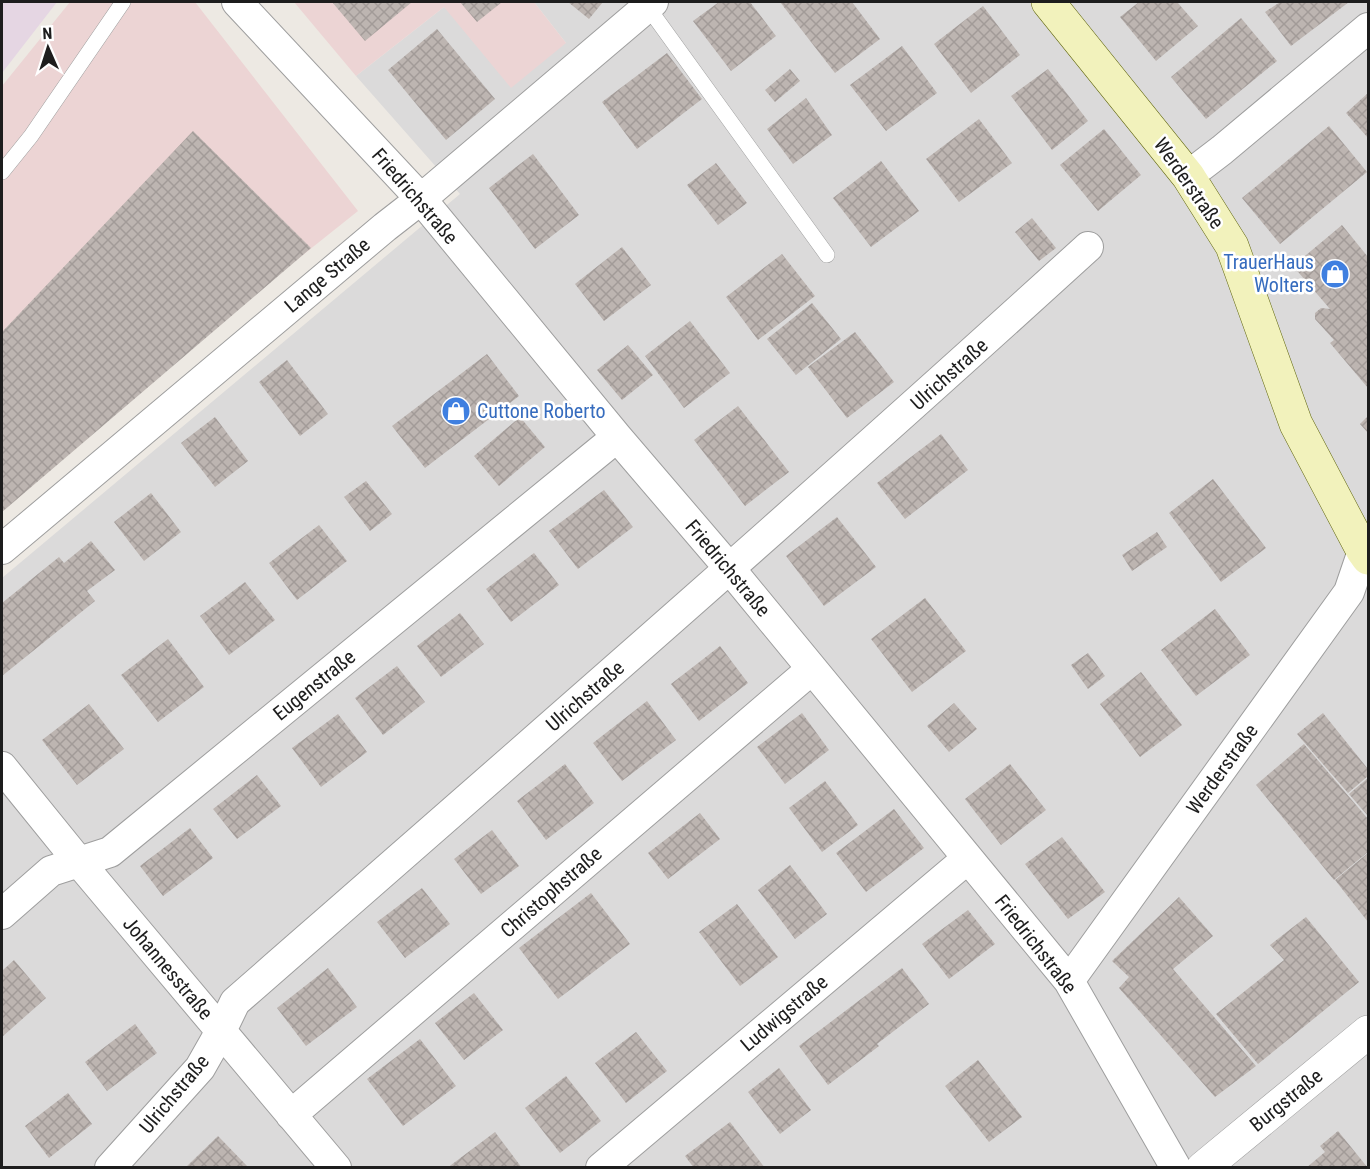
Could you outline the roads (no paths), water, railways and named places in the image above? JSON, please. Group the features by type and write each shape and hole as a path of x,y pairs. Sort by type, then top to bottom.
{"main road":[{"name":"Werderstraße","path":"1048,2 1188,176 1232,246 1296,424 1366,552"}],"street":[{"name":"Friedrichstraße","path":"237,2 421,199 617,437 730,569 1069,981 1176,1167"},
{"name":"Lange Straße","path":"2,549 421,199 650,4"},
{"path":"1188,176 1368,28"},
{"name":"Ulrichstraße","path":"110,1167 200,1068 235,1002 730,569 1088,247"},
{"name":"Eugenstraße","path":"2,914 51,871 110,852 617,437"},
{"name":"Werderstraße","path":"1069,981 1349,592 1366,552"},
{"name":"Christophstraße","path":"291,1115 812,669"},
{"name":"Johannesstraße","path":"2,767 336,1167"},
{"name":"Ludwigstraße","path":"601,1167 968,858"},
{"name":"Burgstraße","path":"1203,1167 1368,1032"}],"lane":[{"path":"2,172 31,136 123,2"},
{"path":"650,4 827,255"}],"place":[{"name":"TrauerHaus Wolters","path":"1335,274"},
{"name":"Cuttone Roberto","path":"456,411"}]}
